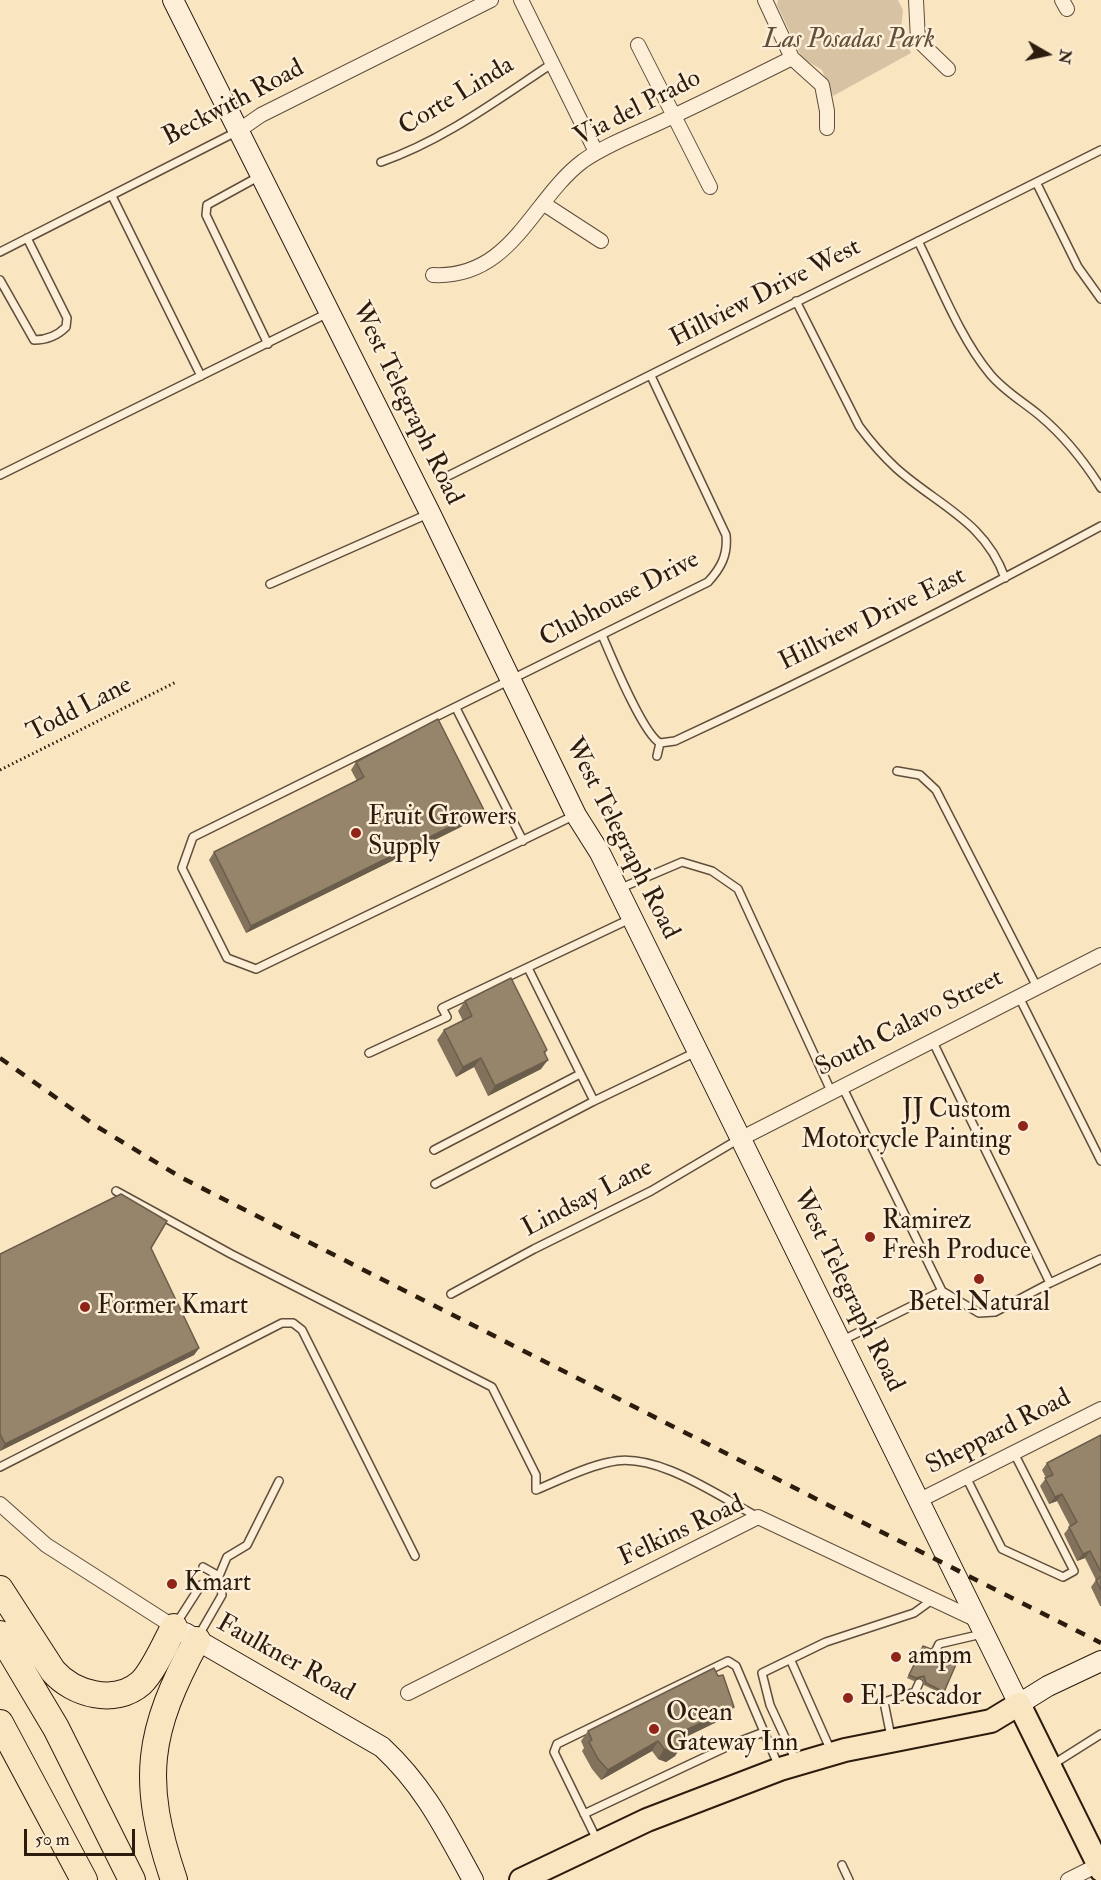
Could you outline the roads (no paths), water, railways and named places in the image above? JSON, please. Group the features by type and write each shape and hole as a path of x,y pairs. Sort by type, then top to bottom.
{"highway":[{"path":"0,1589 53,1671 63,1682 90,1694 118,1692 141,1682 174,1627"},
{"path":"0,1634 56,1728 132,1880"},
{"path":"174,1880 154,1810 152,1764 154,1748 175,1681 196,1640"},
{"path":"0,1723 84,1880"}],"main road":[{"name":"West Telegraph Road","path":"173,0 430,513 576,815 618,890 699,1051 1019,1704"},
{"name":"Faulkner Road","path":"174,1627 382,1747 404,1767 427,1796 473,1880"},
{"path":"521,1880 598,1842 788,1766 832,1753 991,1721 1048,1686 1098,1667"},
{"path":"1019,1704 1100,1868"}],"street":[{"name":"Beckwith Road","path":"238,131 261,115 491,0"},
{"path":"521,0 596,152"},
{"path":"765,0 792,58 822,85 828,111 828,128"},
{"path":"916,0 918,40 948,69"},
{"path":"638,45 710,187"},
{"name":"Via del Prado","path":"432,274 448,275 464,272 512,242 558,184 596,152 792,58"},
{"path":"544,204 601,241"},
{"name":"South Calavo Street","path":"742,1138 1101,955"},
{"name":"Sheppard Road","path":"918,1501 1101,1409"},
{"name":"Faulkner Road","path":"0,1504 46,1545 174,1627"},
{"name":"Felkins Road","path":"408,1694 758,1517 932,1600 982,1628"},
{"path":"1068,1880 1100,1868"}],"lane":[{"name":"Corte Linda","path":"381,162 412,151 450,132 553,63"},
{"name":"Beckwith Road","path":"0,252 238,131"},
{"name":"Hillview Drive West","path":"450,475 651,376 796,301 1037,184 1101,150"},
{"path":"261,176 207,204 206,215 268,344"},
{"path":"1037,184 1078,267 1101,298"},
{"path":"112,196 201,376"},
{"path":"0,280 34,340 42,340 61,332 66,327 67,318 27,238"},
{"path":"918,241 967,337 988,372 1006,391 1053,427 1088,466 1101,488"},
{"path":"796,301 859,426 868,438 897,469 977,530 1005,578"},
{"path":"0,475 330,312"},
{"name":"Clubhouse Drive","path":"576,815 256,969 227,958 183,868 193,837 708,582 718,571 726,555 727,544 723,524 651,376"},
{"path":"270,584 430,513"},
{"name":"Hillview Drive East","path":"660,743 675,741 691,734 1005,578 1101,526"},
{"path":"602,635 650,735 660,743 657,756"},
{"path":"456,708 523,841"},
{"path":"897,771 920,775 936,790 1037,987"},
{"path":"618,890 682,862 712,871 738,889 942,1291 979,1313 995,1312 1101,1259"},
{"path":"369,1053 447,1017 442,1008 632,918"},
{"path":"528,968 594,1101"},
{"path":"1019,997 1101,1161"},
{"path":"932,1040 1050,1283"},
{"path":"435,1184 594,1101 699,1051"},
{"path":"434,1150 580,1074"},
{"name":"Lindsay Lane","path":"451,1294 651,1191 742,1138"},
{"path":"116,1191 231,1254 492,1387 536,1475 536,1490 610,1461 629,1460 666,1469 758,1517"},
{"path":"841,1341 942,1291"},
{"path":"0,1467 282,1323 293,1323 302,1330 415,1556"},
{"path":"966,1477 1002,1549 1063,1577 1074,1571 1014,1453"},
{"path":"196,1640 222,1595 219,1576 227,1557 247,1545 279,1481"},
{"path":"203,1567 219,1576"},
{"path":"174,1627 201,1585 219,1576"},
{"path":"788,1766 790,1742 770,1705 762,1673 791,1661 826,1642 914,1612 932,1600"},
{"path":"934,1654 939,1644 982,1628"},
{"path":"598,1842 554,1752 557,1744 728,1661 736,1666 764,1732 788,1766"},
{"path":"791,1661 832,1753"},
{"path":"892,1742 884,1702 915,1692 919,1683"},
{"path":"584,1814 735,1743 764,1732"},
{"path":"1050,1767 1101,1734"},
{"path":"842,1865 849,1880"}],"railway":[{"path":"0,1058 96,1126 182,1178 1101,1643"}],"place":[{"name":"Fruit Growers Supply","path":"356,833"},
{"name":"JJ Custom Motorcycle Painting","path":"1023,1126"},
{"name":"Ramirez Fresh Produce","path":"870,1237"},
{"name":"Betel Natural","path":"979,1279"},
{"name":"Former Kmart","path":"85,1307"},
{"name":"Kmart","path":"172,1584"},
{"name":"ampm","path":"896,1657"},
{"name":"El Pescador","path":"848,1698"},
{"name":"Ocean Gateway Inn","path":"654,1729"}],"park label":[{"name":"Las Posadas Park","path":"849,41"}]}
